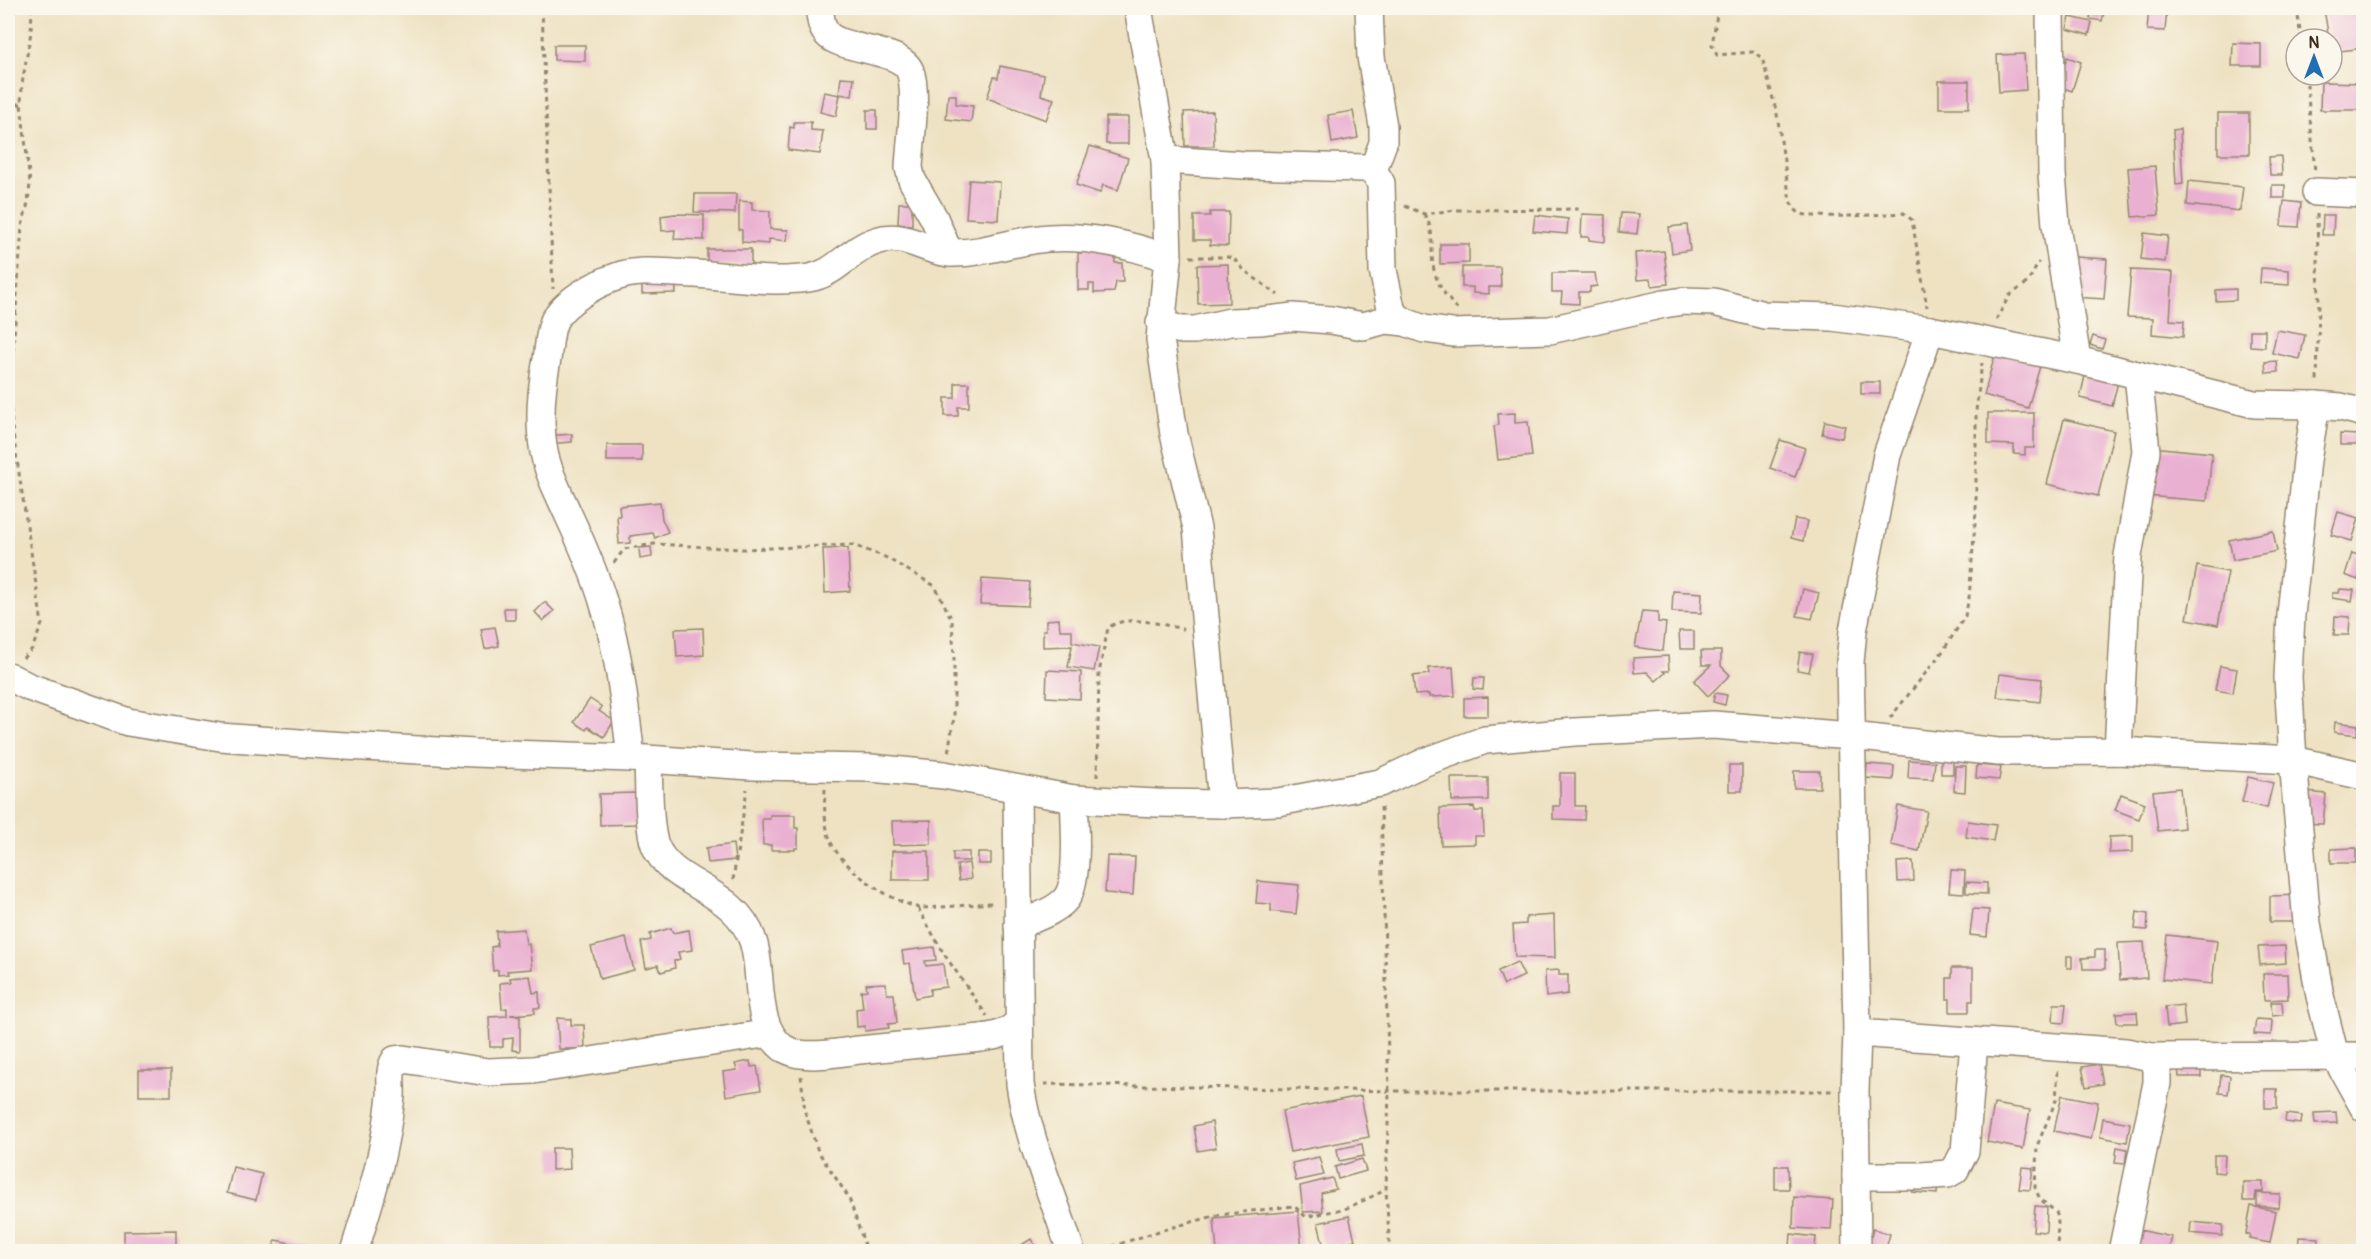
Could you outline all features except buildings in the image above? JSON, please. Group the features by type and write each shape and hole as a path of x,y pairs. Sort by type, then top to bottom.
{"street":[{"path":"820,8 820,20 828,35 899,60 909,68 913,82 909,168 912,180 934,218 949,253"},
{"path":"1138,8 1165,160 1168,258 1160,323 1166,391 1174,435 1197,528 1222,804"},
{"path":"1369,8 1371,57 1383,126 1383,143 1373,170"},
{"path":"2050,8 2052,174 2056,225 2077,360"},
{"path":"1165,160 1373,170 1381,183 1383,270 1387,295 1392,313 1404,322"},
{"path":"2316,192 2364,194"},
{"path":"1009,1029 836,1053 800,1054 783,1048 770,1033 764,1013 753,941 742,918 727,902 678,872 662,858 654,844 613,632 599,586 544,455 540,400 554,320 570,303 590,288 618,276 654,272 778,279 808,278 835,268 864,246 889,239 910,241 949,253 990,249 1047,238 1089,238 1134,247 1168,258"},
{"path":"1160,323 1181,330 1195,330 1230,322 1293,317 1331,320 1363,326 1386,320 1404,322 1424,329 1473,333 1550,330 1664,304 1714,302 1764,315 1832,317 1930,330 2077,360 2254,404 2341,407 2364,413"},
{"path":"1857,1251 1855,1091 1862,737 1850,662 1853,632 1887,455 1930,330"},
{"path":"2118,751 2128,556 2146,450 2138,375"},
{"path":"2316,405 2307,460 2291,615 2288,678 2293,760 2307,923 2320,996 2335,1056 2364,1108"},
{"path":"19,675 128,722 220,736 440,751 751,766 871,768 944,775 1017,790 1087,800 1222,804 1278,802 1380,783 1460,748 1485,740 1518,736 1713,726 1862,737 1998,752 2118,751 2293,760 2364,776"},
{"path":"1017,790 1018,914 1009,1029 1024,1110 1071,1251"},
{"path":"1018,914 1053,909 1066,900 1072,884 1076,850 1087,800"},
{"path":"354,1251 378,1179 387,1132 391,1088 390,1067 395,1060 403,1059 488,1072 533,1070 770,1033"},
{"path":"1857,1033 1974,1043 2060,1046 2139,1053 2152,1057 2364,1056"},
{"path":"1856,1176 1921,1176 1948,1174 1955,1170 1965,1151 1974,1043"},
{"path":"2122,1251 2157,1083 2157,1068 2152,1057"}],"path":[{"path":"19,675 42,624 12,427 10,392 22,226 30,183 21,104 32,8"},
{"path":"542,8 554,320"},
{"path":"1718,8 1712,45 1717,55 1753,52 1761,57 1777,114 1793,207 1805,214 1851,216 1904,213 1909,216 1912,220 1930,330"},
{"path":"2297,8 2299,27"},
{"path":"2307,87 2316,192 2319,344 2316,405"},
{"path":"8,104 21,104"},
{"path":"1397,199 1405,206 1424,214 1456,210 1582,209"},
{"path":"1424,214 1431,225 1433,260 1439,285 1473,333"},
{"path":"1168,258 1228,257 1234,259 1267,289 1280,296"},
{"path":"1862,737 1943,651 1965,616 1969,598 1976,511 1976,411 1985,342 2005,302 2028,282 2040,260"},
{"path":"599,586 624,549 654,544 743,549 854,545 885,558 935,586 952,620 954,717 944,775"},
{"path":"1087,800 1096,766 1099,673 1108,628 1114,623 1142,622 1206,632"},
{"path":"727,902 735,871 751,766"},
{"path":"830,767 825,790 825,817 834,847 866,881 887,894 918,908 1018,914"},
{"path":"1380,783 1389,1091 1386,1190 1390,1251"},
{"path":"918,908 944,954 1009,1029"},
{"path":"2057,1251 2058,1218 2056,1212 2040,1199 2035,1188 2037,1146 2056,1100 2060,1046"},
{"path":"800,1054 801,1091 808,1122 818,1151 849,1198 867,1251"},
{"path":"1020,1084 1389,1091 1855,1091"},
{"path":"1095,1251 1218,1215 1294,1206 1306,1217 1347,1208 1386,1190"}]}
